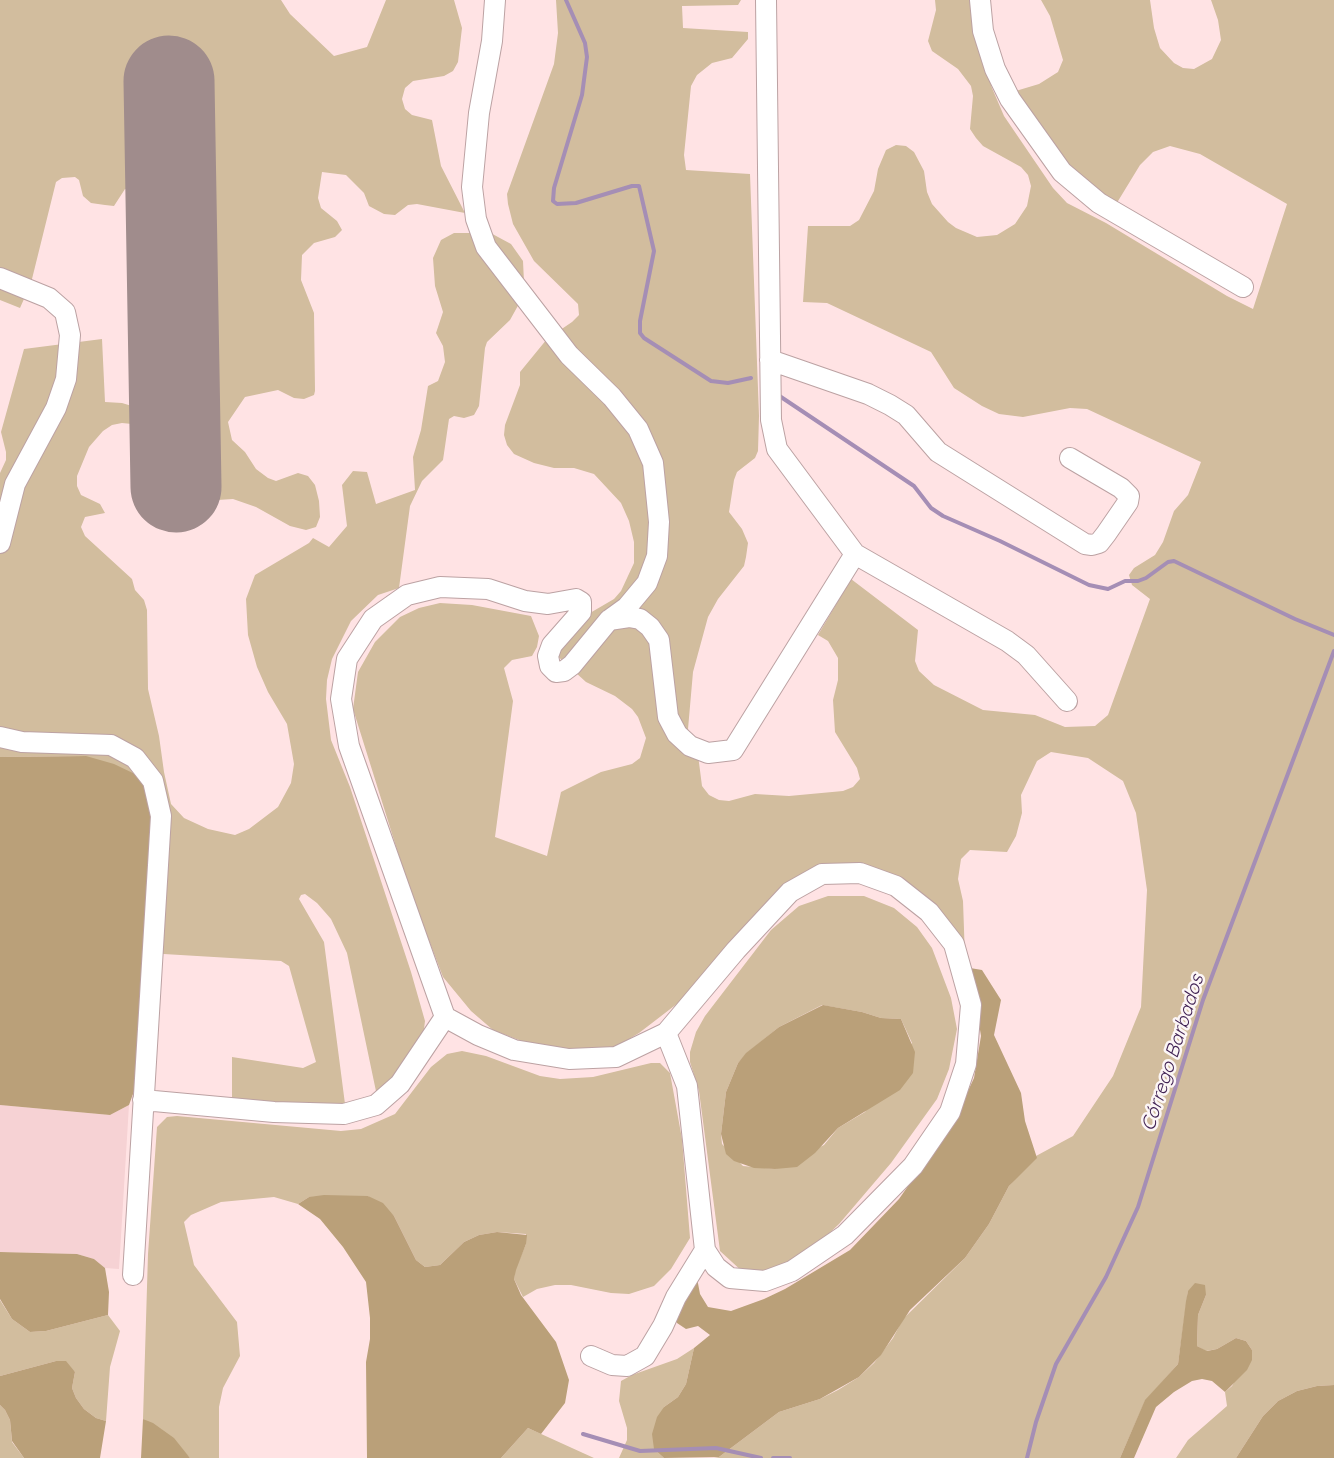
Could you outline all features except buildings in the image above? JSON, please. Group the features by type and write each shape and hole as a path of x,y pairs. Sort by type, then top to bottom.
{"street":[{"path":"495,0 492,41 479,113 472,187 476,219 486,247 569,355 612,397 638,429 653,463 659,522 657,556 647,584 627,607 609,620 572,665 556,672 550,666 548,656 552,645 580,612 582,602 576,599 548,604 525,601 488,589 440,587 407,595 373,619 347,659 341,699 349,746 446,1017 478,1035 514,1050 568,1059 616,1057 666,1033 736,950 790,892 822,874 860,873 896,886 929,912 954,944 970,1005 966,1064 950,1112 913,1166 844,1235 792,1271 765,1281 730,1278 716,1267 705,1250 686,1086 666,1033"},
{"path":"766,0 771,420 778,449 855,554 1007,641 1026,655 1067,701"},
{"path":"980,0 983,31 995,69 1010,99 1062,172 1099,203 1243,287"},
{"path":"0,278 50,298 65,312 70,335 66,379 56,408 15,484 0,543"},
{"path":"770,360 868,394 890,405 906,415 938,452 1085,544 1099,543 1128,502 1129,496 1127,492 1070,458"},
{"path":"609,620 629,617 640,619 650,627 659,640 668,717 677,734 690,746 708,753 733,750 855,554"},
{"path":"0,737 22,742 111,745 135,758 153,781 161,816 133,1275"},
{"path":"143,1100 274,1112 344,1114 376,1105 400,1084 446,1017"},
{"path":"591,1356 612,1365 627,1366 645,1356 663,1326 676,1297 705,1250"}],"shaded area":[{"path":"0,0 281,0 290,14 334,56 367,47 386,0 454,0 462,28 458,62 453,71 444,76 413,81 405,88 402,99 405,109 412,115 432,120 441,166 465,213 417,204 408,205 395,215 384,214 369,206 364,193 346,175 322,172 318,198 321,208 337,221 342,230 335,237 314,243 302,255 301,280 314,313 314,395 304,399 294,398 278,390 245,397 228,422 232,440 245,452 256,469 268,478 276,481 298,473 308,476 315,485 319,501 320,517 316,527 306,530 290,526 256,507 233,499 202,501 176,518 168,520 147,503 148,494 152,489 155,479 141,463 138,453 138,433 132,424 112,425 103,431 89,447 77,476 77,486 81,495 100,504 105,513 85,517 81,527 85,536 132,579 135,590 144,600 147,610 148,689 159,736 171,804 184,818 208,829 235,835 249,829 278,807 291,783 294,764 287,724 268,692 257,667 248,635 246,599 255,575 309,543 313,538 329,547 347,526 342,485 353,471 367,472 376,504 415,490 413,457 421,430 428,386 438,381 445,362 443,346 436,333 443,312 435,286 433,258 441,240 454,233 472,233 485,230 511,244 523,261 524,282 520,302 510,320 487,342 485,348 479,406 474,415 464,418 454,416 449,419 443,460 422,481 410,506 399,588 378,595 351,621 332,659 327,680 326,699 331,740 350,787 411,972 425,1021 423,1037 419,1048 377,1096 347,953 331,919 317,903 305,894 301,895 299,899 324,942 345,1104 232,1104 232,1057 303,1068 316,1062 289,966 281,961 147,953 86,756 0,757 0,473 6,460 1,432 24,349 102,339 105,402 122,403 145,410 168,421 172,425 169,484 202,486 192,81 159,79 158,188 152,192 144,193 125,189 114,206 91,203 83,196 79,180 75,177 62,178 56,182 31,283 20,308 0,300"},
{"path":"556,0 741,0 738,5 682,6 683,28 748,32 748,39 732,58 712,63 697,75 691,86 684,155 686,170 750,174 759,416 758,451 755,458 737,472 729,512 742,529 748,543 744,566 718,599 708,617 693,672 688,729 698,755 702,786 709,795 719,800 729,801 755,794 789,796 843,791 853,787 860,779 857,768 835,732 833,700 838,680 838,658 828,641 818,635 851,579 918,630 915,661 919,671 934,685 983,710 1035,715 1065,727 1095,726 1108,715 1150,599 1132,585 1129,575 1134,568 1155,555 1163,542 1174,511 1188,495 1201,462 1087,409 1070,408 1023,417 999,414 982,406 954,388 931,352 827,303 803,302 808,226 850,226 859,220 874,191 878,169 886,150 896,145 906,146 914,152 924,171 927,192 932,204 956,228 977,237 997,235 1015,224 1027,206 1031,186 1028,175 1021,167 983,146 976,138 970,129 973,96 971,86 958,69 932,51 928,41 936,10 935,0 970,0 979,47 992,88 1004,116 1053,188 1067,203 1106,223 1227,296 1253,309 1287,204 1200,154 1170,146 1153,152 1140,165 1115,206 1095,197 1009,93 1039,84 1058,72 1063,60 1050,16 1041,0 1150,0 1154,28 1160,48 1174,63 1183,68 1194,69 1212,59 1221,40 1218,20 1211,0 1334,0 1334,1385 1317,1386 1297,1391 1278,1401 1263,1416 1236,1458 1176,1458 1188,1440 1227,1406 1225,1392 1232,1386 1252,1350 1246,1341 1236,1338 1217,1349 1206,1351 1197,1346 1198,1315 1206,1295 1188,1291 1178,1364 1145,1401 1120,1458 714,1458 719,1457 779,1412 820,1399 838,1390 859,1377 874,1363 893,1338 903,1319 965,1258 989,1224 1009,1186 1036,1156 1073,1136 1113,1076 1141,1007 1147,890 1136,813 1123,781 1088,758 1051,752 1037,761 1021,795 1022,813 1016,836 1007,852 970,850 961,859 958,879 963,901 965,958 932,903 829,871 682,1000 639,1033 609,1051 581,1054 532,1045 493,1030 471,1011 443,977 409,888 353,709 358,672 375,642 400,617 419,608 440,603 472,605 531,616 539,636 537,647 532,656 512,660 504,668 513,701 495,837 547,856 561,792 601,772 632,764 640,758 646,738 638,717 632,709 615,696 586,682 553,652 578,620 614,599 621,591 634,563 634,542 629,521 621,503 594,474 574,468 554,468 534,463 514,454 507,445 504,435 505,425 520,385 520,372 547,339 579,315 578,304 534,261 513,224 507,194 554,64 558,33"},
{"path":"86,756 114,764 137,775 148,787 155,805 137,1083 129,1105 110,1115 0,1105 0,757"},
{"path":"828,896 864,896 894,908 917,927 932,948 951,998 957,1029 949,1069 937,1099 891,1163 839,1224 820,1242 791,1262 767,1271 744,1273 720,1251 699,1091 690,1062 690,1052 696,1032 705,1016 771,930 799,906","holes":["822,1005 862,1012 881,1018 901,1019 912,1043 865,1112 838,1128 824,1145 775,1169 743,1166 722,1144 721,1134 726,1092 738,1063 747,1053 779,1027"]},
{"path":"970,968 982,970 1001,1000 994,1035 1021,1093 1025,1121 1037,1158 1009,1186 989,1224 965,1258 910,1310 881,1355 859,1377 820,1399 779,1412 719,1457 664,1458 654,1449 652,1434 657,1417 664,1407 678,1397 686,1384 694,1348 710,1335 698,1326 686,1329 677,1323 673,1316 697,1278 700,1294 708,1307 731,1311 785,1289 850,1250 899,1199 955,1119 974,1078 981,1036"},
{"path":"823,1005 862,1012 881,1018 901,1019 915,1052 913,1073 900,1090 838,1128 815,1153 797,1167 754,1168 734,1161 726,1154 721,1134 726,1092 738,1063 746,1053 779,1027"},
{"path":"462,1051 486,1056 540,1076 560,1079 593,1077 651,1063 660,1063 670,1073 682,1139 690,1238 671,1269 654,1286 629,1294 611,1293 571,1285 555,1285 537,1289 523,1297 514,1279 515,1270 526,1244 526,1234 497,1232 479,1235 464,1242 440,1265 425,1267 416,1260 394,1216 368,1196 309,1197 298,1204 274,1197 221,1202 191,1215 184,1222 194,1265 237,1322 240,1356 223,1388 219,1407 219,1458 190,1458 162,1430 143,1419 148,1254 157,1127 167,1117 177,1116 341,1131 361,1129 395,1114 431,1067 447,1054"},
{"path":"0,1105 110,1115 129,1105 119,1269 105,1268 94,1259 77,1254 0,1252"},
{"path":"324,1195 368,1196 383,1203 394,1216 416,1260 425,1267 440,1265 464,1242 479,1235 497,1232 527,1235 526,1244 514,1279 521,1295 556,1342 569,1380 565,1403 541,1434 528,1428 501,1458 367,1458 366,1362 370,1339 370,1318 366,1282 343,1247 320,1219 298,1204 309,1197"},
{"path":"0,1252 77,1254 94,1259 105,1268 109,1292 108,1315 46,1331 30,1332 12,1319 0,1299"},
{"path":"1195,1283 1205,1285 1206,1295 1198,1315 1197,1346 1207,1351 1217,1349 1236,1338 1246,1341 1252,1350 1252,1360 1247,1370 1225,1392 1212,1381 1202,1379 1192,1381 1174,1392 1156,1407 1134,1458 1120,1458 1145,1400 1178,1364 1188,1291"},
{"path":"0,1300 12,1319 30,1332 46,1331 108,1315 120,1331 110,1367 106,1421 96,1418 84,1409 72,1388 75,1372 56,1361 0,1376"},
{"path":"694,1348 686,1384 678,1397 664,1407 654,1449 664,1458 619,1458 627,1440 627,1428 619,1401 621,1381 632,1375 677,1359"},
{"path":"56,1361 66,1361 75,1372 72,1388 84,1409 96,1418 106,1421 100,1458 24,1458 12,1441 10,1420 0,1405 0,1376"},
{"path":"1334,1385 1334,1458 1236,1458 1263,1416 1278,1401 1297,1391 1317,1386"},
{"path":"0,1405 10,1420 12,1442 24,1458 0,1458"},
{"path":"143,1419 153,1423 174,1438 190,1458 141,1458"},
{"path":"528,1428 594,1458 501,1458"}],"waterway":[{"path":"566,0 585,43 587,57 582,95 554,188 553,201 557,204 576,203 632,186 639,186 654,251 640,321 640,333 644,338 711,381 728,383 751,378"},
{"path":"778,395 914,486 931,508 943,516 1000,541 1089,585 1108,589 1125,581 1138,581 1146,578 1168,562 1174,561 1295,619 1334,635"},
{"name":"Córrego Barbados","path":"1027,1458 1036,1422 1056,1364 1106,1277 1138,1207 1203,1000 1334,651"},
{"path":"583,1434 640,1451 716,1448 761,1458"},
{"path":"773,1458 790,1458"}],"runway":[{"path":"169,81 176,487"}]}
